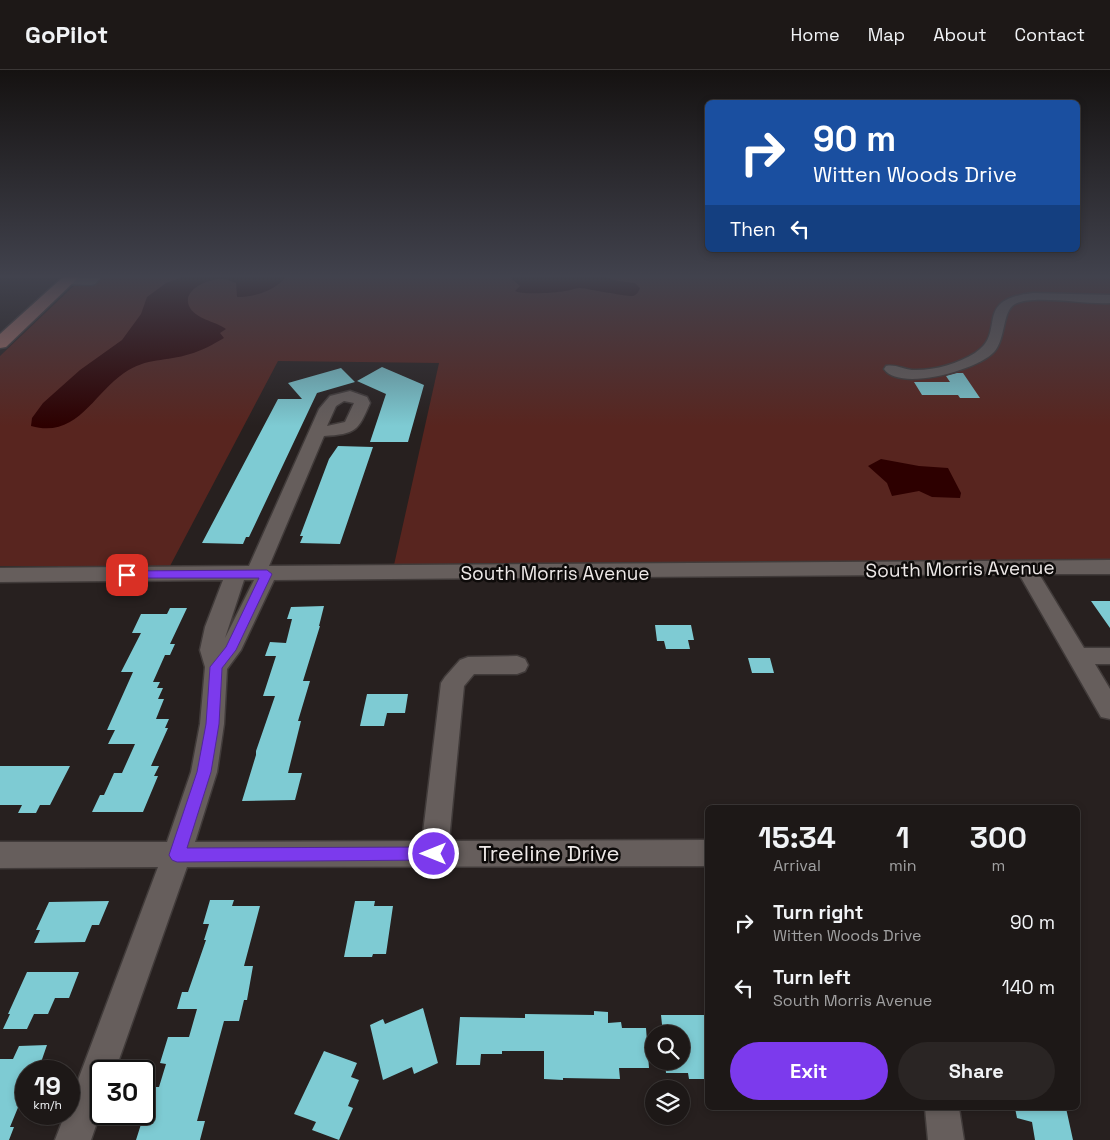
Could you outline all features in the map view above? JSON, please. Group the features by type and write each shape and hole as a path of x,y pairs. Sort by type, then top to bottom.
{"main road":[{"path":"0,343 17,327"}],"street":[{"path":"891,369 910,374 932,373 976,358 986,352 994,343 998,327"},
{"path":"216,667 230,650 253,574 318,431"},
{"name":"South Morris Avenue","path":"0,575 1110,568"},
{"path":"1026,569 1110,710"},
{"path":"74,1140 177,855 204,772 212,724 216,667 211,650 216,626 253,574"},
{"path":"1077,656 1110,656"},
{"path":"434,854 453,683 468,666 517,666"},
{"name":"Treeline Drive","path":"0,856 705,853"},
{"path":"942,1110 946,1140"}],"shaded area":[{"path":"31,327 1110,327 1110,559 394,565 439,363 278,361 170,566 0,566 0,356"},
{"path":"132,327 223,327 226,329 220,333 224,338 194,353 149,362 132,368 113,382 83,412 61,426 47,428 31,426 32,418 43,403 80,370 122,340"},
{"path":"881,459 919,466 948,468 961,493 960,498 932,497 919,491 892,496 887,483 868,466"}],"building":[{"path":"382,367 424,385 408,442 370,442 386,394 357,381"},
{"path":"341,368 355,382 317,393 249,537 246,537 243,544 202,543 278,399 302,399 288,383"},
{"path":"963,373 980,398 960,398 958,395 922,395 914,382 950,382 946,376"},
{"path":"338,446 373,447 340,544 300,543 303,536 300,536 329,459"},
{"path":"1091,601 1110,601 1110,628"},
{"path":"324,606 320,626 303,681 310,681 298,721 301,721 288,773 302,773 295,800 242,801 256,751 275,696 263,696 276,656 265,656 270,642 286,643 292,619 287,619 291,607"},
{"path":"170,608 187,608 170,644 175,644 170,655 165,655 153,682 160,682 157,688 163,688 158,699 164,699 156,719 169,719 165,728 168,728 151,766 159,766 154,776 158,776 143,812 92,812 100,795 104,795 114,773 122,773 135,744 108,744 115,730 107,730 133,672 121,672 141,633 132,633 141,614 167,614"},
{"path":"655,625 691,625 694,640 688,640 690,649 666,649 664,641 657,641"},
{"path":"748,658 770,658 774,673 752,673"},
{"path":"367,694 408,694 405,713 387,713 384,726 360,726"},
{"path":"0,766 70,766 50,805 40,805 36,813 18,813 22,805 0,805"},
{"path":"210,900 234,900 232,906 260,906 244,966 253,966 247,1000 244,1000 239,1021 224,1021 197,1121 205,1121 200,1140 136,1140 141,1125 155,1125 155,1090 156,1087 159,1087 166,1064 160,1063 168,1037 189,1037 197,1009 177,1009 182,992 188,992 206,940 204,940 209,924 203,924"},
{"path":"109,901 99,925 92,925 85,942 34,943 40,930 36,930 49,902"},
{"path":"355,901 375,901 374,906 393,906 386,954 373,954 372,957 344,957"},
{"path":"27,972 79,972 69,998 55,998 48,1014 34,1014 27,1029 3,1029 10,1014 8,1014"},
{"path":"423,1008 438,1063 414,1074 412,1067 383,1080 370,1025 383,1019 385,1024"},
{"path":"594,1011 608,1012 608,1023 621,1022 622,1028 645,1028 645,1068 619,1068 620,1079 544,1079 544,1051 502,1051 502,1054 481,1054 480,1065 456,1065 460,1017 525,1018 525,1014 594,1015"},
{"path":"661,1015 705,1015 705,1079 689,1079 688,1073 666,1073 666,1070 690,1070 690,1025 662,1025"},
{"path":"47,1045 42,1060 15,1060 15,1115 10,1127 14,1127 9,1140 0,1140 0,1059 13,1059 19,1046"},
{"path":"324,1051 357,1063 351,1077 359,1080 348,1106 353,1108 339,1140 312,1130 316,1122 294,1114"},
{"path":"1015,1110 1066,1110 1073,1140 1035,1140 1032,1122 1017,1118"}],"route":[{"path":"127,575 267,574 260,591 240,626 230,650 216,667 212,724 204,772 177,855 434,854"}]}
